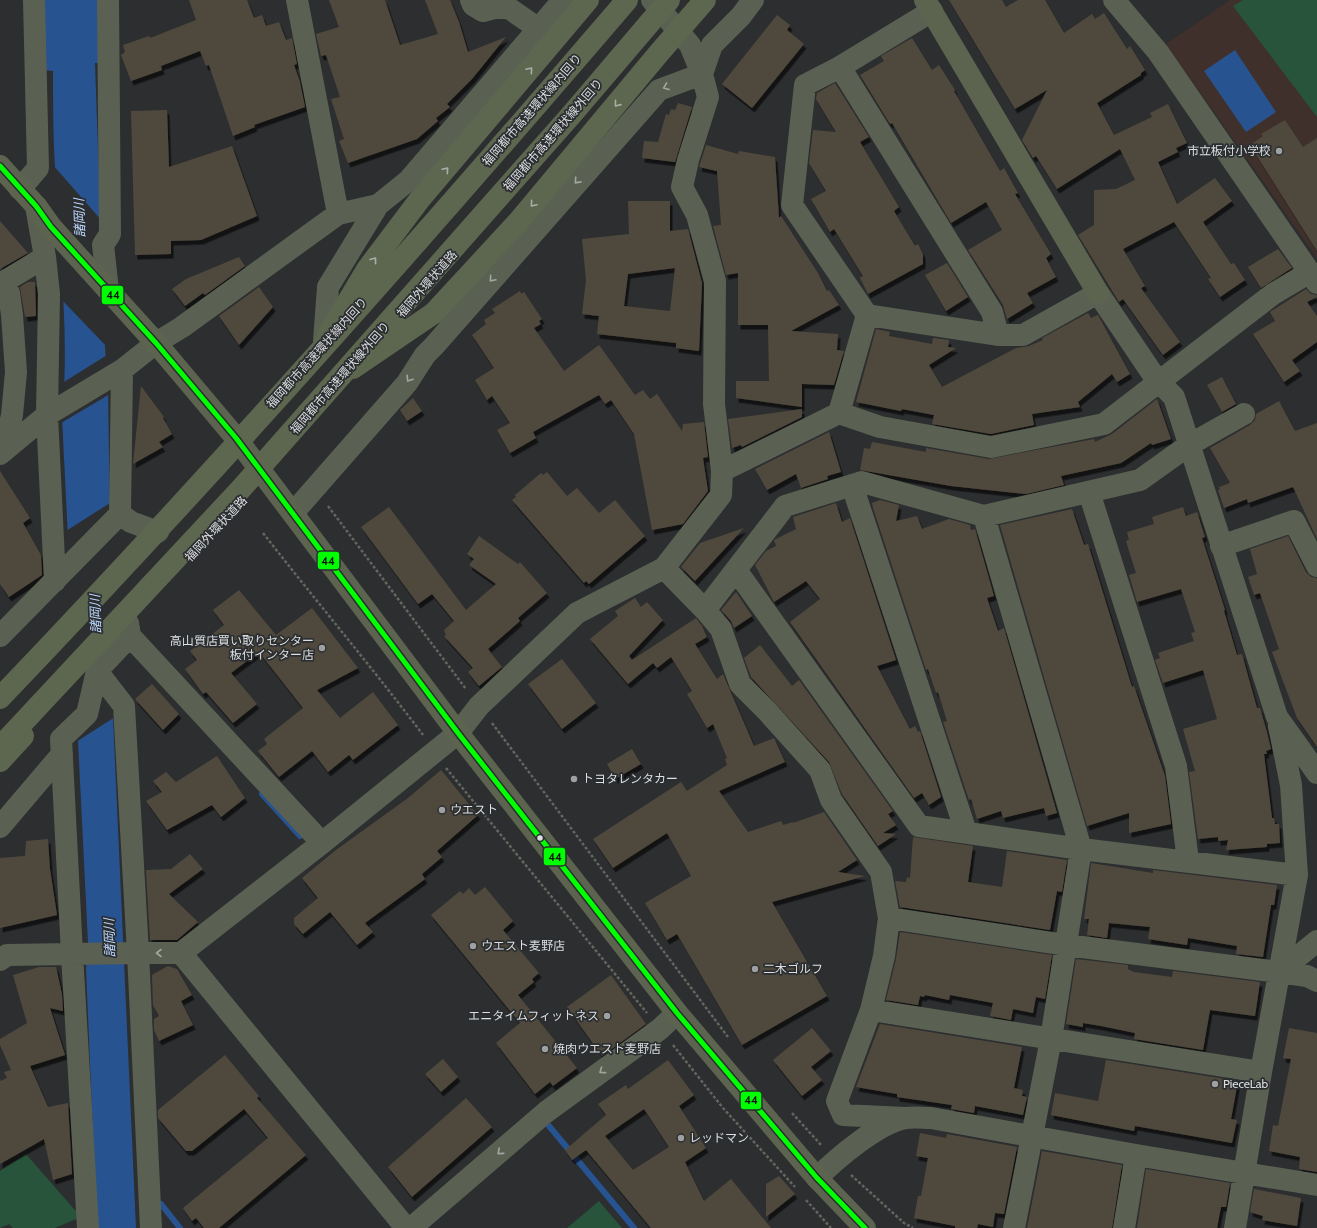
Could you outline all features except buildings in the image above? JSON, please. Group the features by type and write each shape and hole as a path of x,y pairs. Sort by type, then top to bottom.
{"highway":[{"path":"324,341 368,268 420,199 588,0"},
{"path":"0,697 39,654 158,532 236,438 324,341 619,0"},
{"name":"福岡都市高速環状線内回り","path":"0,697 215,468 627,0"},
{"path":"353,368 434,314 518,222 705,0"},
{"name":"福岡外環状道路","path":"0,761 129,630 265,478 353,368 665,3"},
{"name":"福岡都市高速環状線外回り","path":"0,747 245,486 567,120 665,3"}],"street":[{"path":"20,189 38,168 34,0"},
{"path":"108,0 110,234 103,245 108,290"},
{"path":"297,0 338,214"},
{"path":"471,0 473,5 482,11 498,7 510,10 539,29"},
{"path":"324,341 328,287 378,205 409,180 563,0"},
{"path":"702,74 712,45 741,16 753,0"},
{"path":"722,471 839,413 880,427 991,447 1104,424 1273,294 1313,278 1158,52 1114,0"},
{"path":"0,960 7,955 181,953 322,843 458,733 479,706 577,613 664,568 721,495 722,471 714,404 715,281 697,215 682,187 688,160 708,97 702,74 690,45 665,3"},
{"path":"1098,293 1023,334 998,334 867,315 792,205 805,85 840,66 929,6 1098,293 1160,382 1174,397 1277,717 1291,785 1297,875 1261,1072 1235,1228"},
{"path":"840,66 992,312 998,334"},
{"path":"293,513 315,486 407,383 424,355 659,90 702,74"},
{"path":"0,166 36,206 51,226 156,343 236,438 458,733 677,1013 817,1178 865,1228"},
{"path":"2,452 47,415 118,372 156,343 182,327 338,214 378,205"},
{"path":"36,206 45,257 49,294 47,415 55,582"},
{"path":"2,452 12,415 16,372 9,293 2,283 45,257"},
{"path":"839,413 867,315"},
{"path":"0,636 55,582 120,514 118,372"},
{"path":"706,610 785,506 862,482 984,516 1140,480 1189,445 1244,414"},
{"path":"852,485 966,832"},
{"path":"1089,492 1176,766 1188,861"},
{"path":"120,514 131,522 158,532"},
{"path":"984,516 1081,849 1051,1039 1014,1228"},
{"path":"1221,546 1294,521 1317,566"},
{"path":"664,568 706,610 721,629 740,684 820,770 831,800 881,872 889,918 884,956 871,1010 837,1102 843,1115 931,1118 1032,1135 1136,1155 1317,1184"},
{"path":"736,570 919,826 1081,849 1297,875"},
{"path":"88,1228 61,739 87,714 97,671 129,630 322,843"},
{"path":"97,671 124,706 152,1228"},
{"path":"1277,717 1317,773"},
{"path":"0,827 62,754"},
{"path":"889,918 1066,945 1307,976 1317,981"},
{"path":"1279,972 1317,941"},
{"path":"181,953 406,1228"},
{"path":"871,1010 1261,1072"},
{"path":"411,1228 546,1112 660,1029 677,1013"},
{"path":"817,1178 835,1160 875,1131 905,1118"},
{"path":"1124,1228 1136,1155"}],"path":[{"path":"315,486 323,499 730,1039"},
{"path":"263,533 318,604 372,668 428,742 434,753 723,1108 795,1188"},
{"path":"789,1109 835,1160 904,1223 913,1228"},
{"path":"806,1200 831,1228"}],"shaded area":[{"name":"市立板付小学校","path":"1230,0 1317,0 1317,258 1166,44"}],"green space":[{"path":"1243,0 1317,0 1317,117 1233,6"},
{"path":"26,1154 81,1217 55,1228 13,1228 9,1224 0,1228 0,1171"},
{"path":"599,1201 622,1228 567,1228"}],"water":[{"name":"諸岡川","path":"40,0 99,0 100,63 95,63 105,347 108,387 113,717 136,1228 97,1228 86,969 88,943 62,417 65,355 63,292 54,156 53,71 43,70"},
{"path":"1235,50 1276,112 1246,132 1204,71"}],"pier":[{"path":"53,165 102,221 107,347 62,300"},
{"path":"107,355 110,394 61,423 64,382"},
{"path":"110,503 115,717 76,742 66,531"}],"waterway":[{"path":"262,794 300,836"},
{"path":"549,1126 634,1228"},
{"path":"161,1204 180,1228"}],"transit line":[{"name":"44","path":"0,166 36,206 51,227 156,343 236,438 458,733 677,1013 817,1178 865,1228"}],"place":[{"name":"市立板付小学校","path":"1279,151"},
{"name":"高山質店買い取りセンター 板付インター店","path":"322,648"},
{"name":"トヨタレンタカー","path":"574,779"},
{"name":"ウエスト","path":"442,810"},
{"name":"ウエスト麦野店","path":"473,946"},
{"name":"二木ゴルフ","path":"755,969"},
{"name":"エニタイムフィットネス","path":"607,1016"},
{"name":"焼肉ウエスト麦野店","path":"545,1049"},
{"name":"PieceLab","path":"1215,1084"},
{"name":"レッドマン","path":"681,1138"}]}
